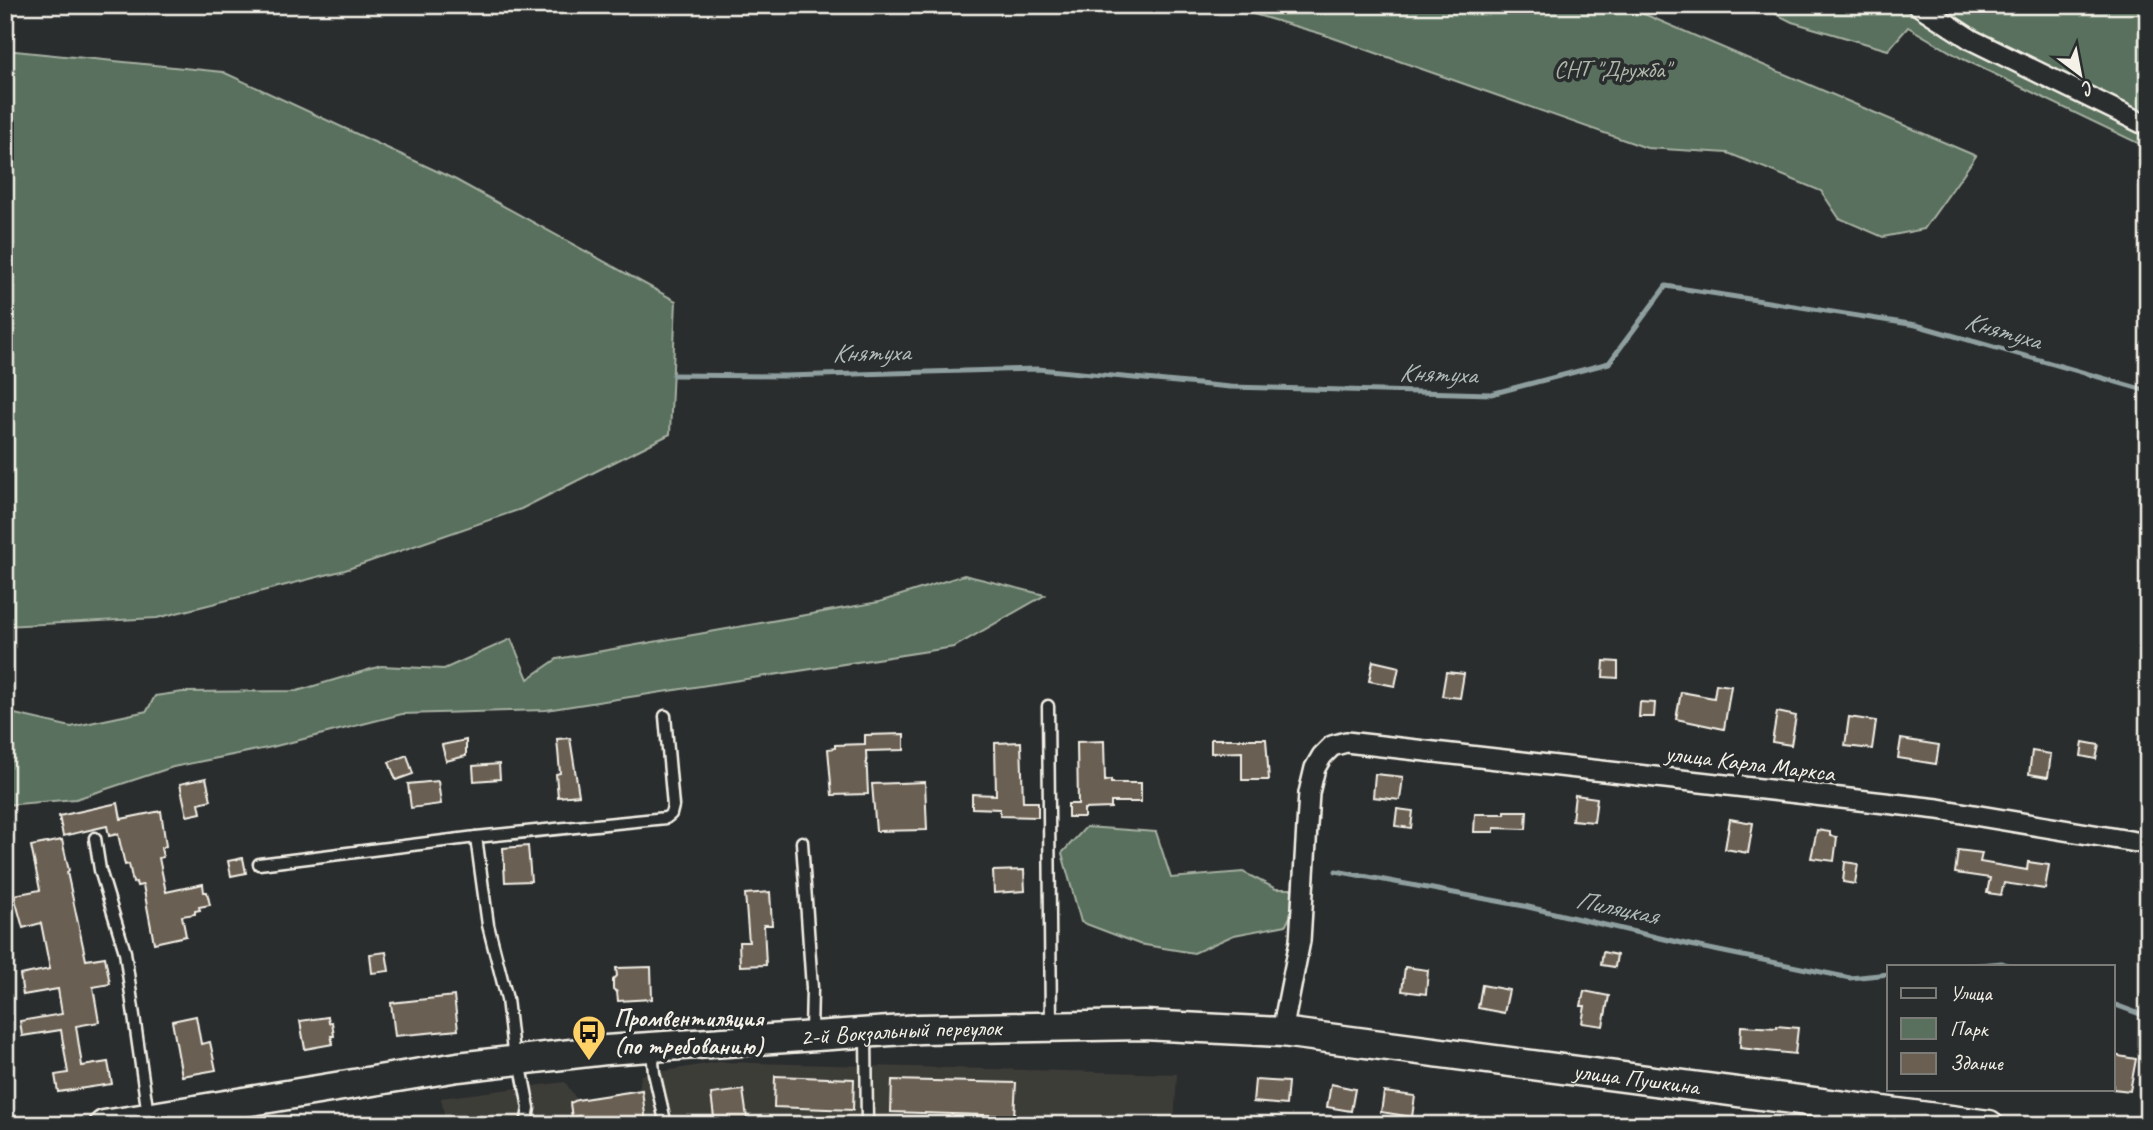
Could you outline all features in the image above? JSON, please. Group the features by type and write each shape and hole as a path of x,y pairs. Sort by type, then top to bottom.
{"street":[{"path":"1918,5 1972,40 2148,126"},
{"name":"улица Карла Маркса","path":"1282,1032 1300,941 1309,793 1315,768 1322,755 1332,746 1346,742 1938,809 2148,844"},
{"name":"2-й Вокзальный переулок","path":"104,1125 458,1068 652,1046 866,1032 1051,1026 1144,1025 1282,1032"},
{"name":"улица Пушкина","path":"1282,1032 1989,1125"}],"lane":[{"path":"1048,706 1051,1026"},
{"path":"260,864 476,837 666,818 671,814 673,806 665,716"},
{"path":"476,837 488,925 507,999 517,1060 529,1108 526,1125"},
{"path":"94,838 100,870 125,952 148,1117"},
{"path":"802,842 812,988 811,1035"},
{"path":"866,1032 867,1125"},
{"path":"652,1046 654,1073 666,1125"}],"shaded area":[{"path":"718,1062 1177,1074 1174,1125 446,1125 441,1098 565,1082 577,1100 639,1091 641,1075"}],"green space":[{"name":"СНТ \"Дружба\"","path":"1222,5 1623,5 1976,156 1924,229 1883,237 1839,218 1821,191 1728,153 1647,148 1322,34"},
{"path":"1758,5 2148,5 2148,148 1961,58 1908,27 1888,50 1792,22"},
{"path":"5,50 223,72 456,180 676,301 670,434 521,509 345,570 157,618 5,626"},
{"path":"964,575 1045,595 954,647 546,710 402,714 272,747 173,767 76,799 5,805 5,718 15,714 71,727 147,711 155,696 183,692 297,691 381,666 444,669 511,639 528,679 557,659 879,602"},
{"path":"1086,827 1156,832 1171,878 1243,872 1276,889 1292,889 1291,915 1286,925 1234,935 1194,953 1139,944 1081,922 1062,853"}],"building":[{"path":"1373,661 1399,667 1395,686 1369,681"},
{"path":"1604,661 1618,662 1618,678 1603,677"},
{"path":"1446,672 1464,674 1460,698 1442,696"},
{"path":"1716,684 1731,686 1724,729 1676,719 1681,692 1714,698"},
{"path":"1640,702 1655,703 1654,717 1639,717"},
{"path":"1777,712 1796,716 1791,745 1772,742"},
{"path":"1849,717 1876,721 1872,749 1845,746"},
{"path":"904,734 904,750 866,751 868,794 832,795 828,749 835,748 835,745 865,744 865,735"},
{"path":"570,738 579,795 558,797 556,774 560,773 557,739"},
{"path":"1211,739 1266,739 1269,780 1242,780 1242,752 1211,753"},
{"path":"1901,739 1939,745 1936,764 1898,758"},
{"path":"466,740 466,756 446,761 442,745"},
{"path":"1104,741 1105,781 1141,783 1141,802 1111,802 1111,808 1084,809 1084,817 1068,817 1068,804 1078,804 1077,742"},
{"path":"1021,742 1023,802 1038,802 1038,817 1000,816 1000,809 972,808 972,794 996,795 995,743"},
{"path":"2083,742 2099,745 2096,759 2081,756"},
{"path":"2032,751 2051,754 2048,777 2029,774"},
{"path":"407,755 413,774 396,780 389,762"},
{"path":"499,764 500,779 474,781 473,766"},
{"path":"1375,774 1403,777 1400,800 1373,797"},
{"path":"206,778 211,800 199,803 201,813 187,816 180,784"},
{"path":"438,781 441,804 411,808 408,784"},
{"path":"925,782 927,830 876,831 872,784"},
{"path":"1575,795 1597,798 1594,822 1572,820"},
{"path":"118,803 121,819 161,811 166,846 161,848 163,857 159,858 166,892 203,884 210,905 199,907 200,910 195,911 195,914 182,916 186,936 154,943 143,885 137,886 136,882 133,883 129,864 125,865 118,834 109,836 107,826 63,836 59,816"},
{"path":"1397,809 1413,811 1411,828 1395,826"},
{"path":"1505,811 1527,811 1526,829 1494,828 1494,832 1474,832 1475,814 1505,814"},
{"path":"1730,819 1753,823 1748,853 1725,849"},
{"path":"1817,830 1830,832 1830,836 1837,837 1834,861 1811,858"},
{"path":"62,840 86,960 105,957 110,984 93,987 99,1022 76,1026 82,1066 108,1062 112,1084 58,1092 55,1075 68,1073 61,1030 22,1036 20,1021 62,1014 58,989 23,995 20,975 50,969 41,923 23,928 14,895 40,890 31,846"},
{"path":"528,846 531,881 505,882 503,848"},
{"path":"1958,850 1982,853 1980,862 2027,870 2028,862 2049,865 2045,889 2004,883 2001,895 1987,893 1990,878 1955,873"},
{"path":"243,858 246,873 231,876 228,861"},
{"path":"1845,862 1858,864 1855,884 1843,882"},
{"path":"1024,870 1025,891 994,893 993,871"},
{"path":"770,892 772,925 764,925 766,965 740,966 739,942 749,942 745,894"},
{"path":"386,952 389,971 372,973 370,954"},
{"path":"1603,952 1617,955 1615,967 1601,965"},
{"path":"651,967 652,999 618,1001 617,992 613,989 613,980 617,976 616,968"},
{"path":"1405,967 1428,970 1426,994 1402,991"},
{"path":"1482,985 1509,990 1504,1013 1478,1008"},
{"path":"1584,991 1609,996 1603,1026 1582,1023"},
{"path":"454,996 458,1030 395,1036 391,1003"},
{"path":"196,1016 201,1044 210,1042 216,1070 182,1076 172,1021"},
{"path":"328,1017 329,1023 332,1022 333,1044 305,1049 300,1021"},
{"path":"1741,1026 1798,1028 1795,1054 1740,1048"},
{"path":"2114,1055 2136,1059 2130,1091 2114,1089"},
{"path":"775,1076 854,1079 853,1110 774,1107"},
{"path":"892,1080 1016,1083 1014,1116 891,1112"},
{"path":"1255,1080 1288,1082 1286,1105 1253,1102"},
{"path":"1331,1084 1355,1089 1351,1111 1327,1107"},
{"path":"642,1090 646,1123 580,1125 579,1116 572,1118 570,1103 577,1100"},
{"path":"743,1090 748,1125 715,1125 711,1094"},
{"path":"1384,1092 1415,1096 1412,1117 1381,1112"}],"waterway":[{"name":"Княтуха","path":"673,375 785,376 1038,369 1230,387 1491,394 1609,363 1666,286 1916,325 2148,391"},
{"name":"Пиляцкая","path":"1336,871 1524,906 1690,945 1850,978 1887,974"},
{"name":"Пиляцкая","path":"1980,965 2008,965"},
{"name":"Пиляцкая","path":"2114,1004 2148,1017"}],"place":[{"name":"Промвентиляция (по требованию)","path":"589,1062"}]}
